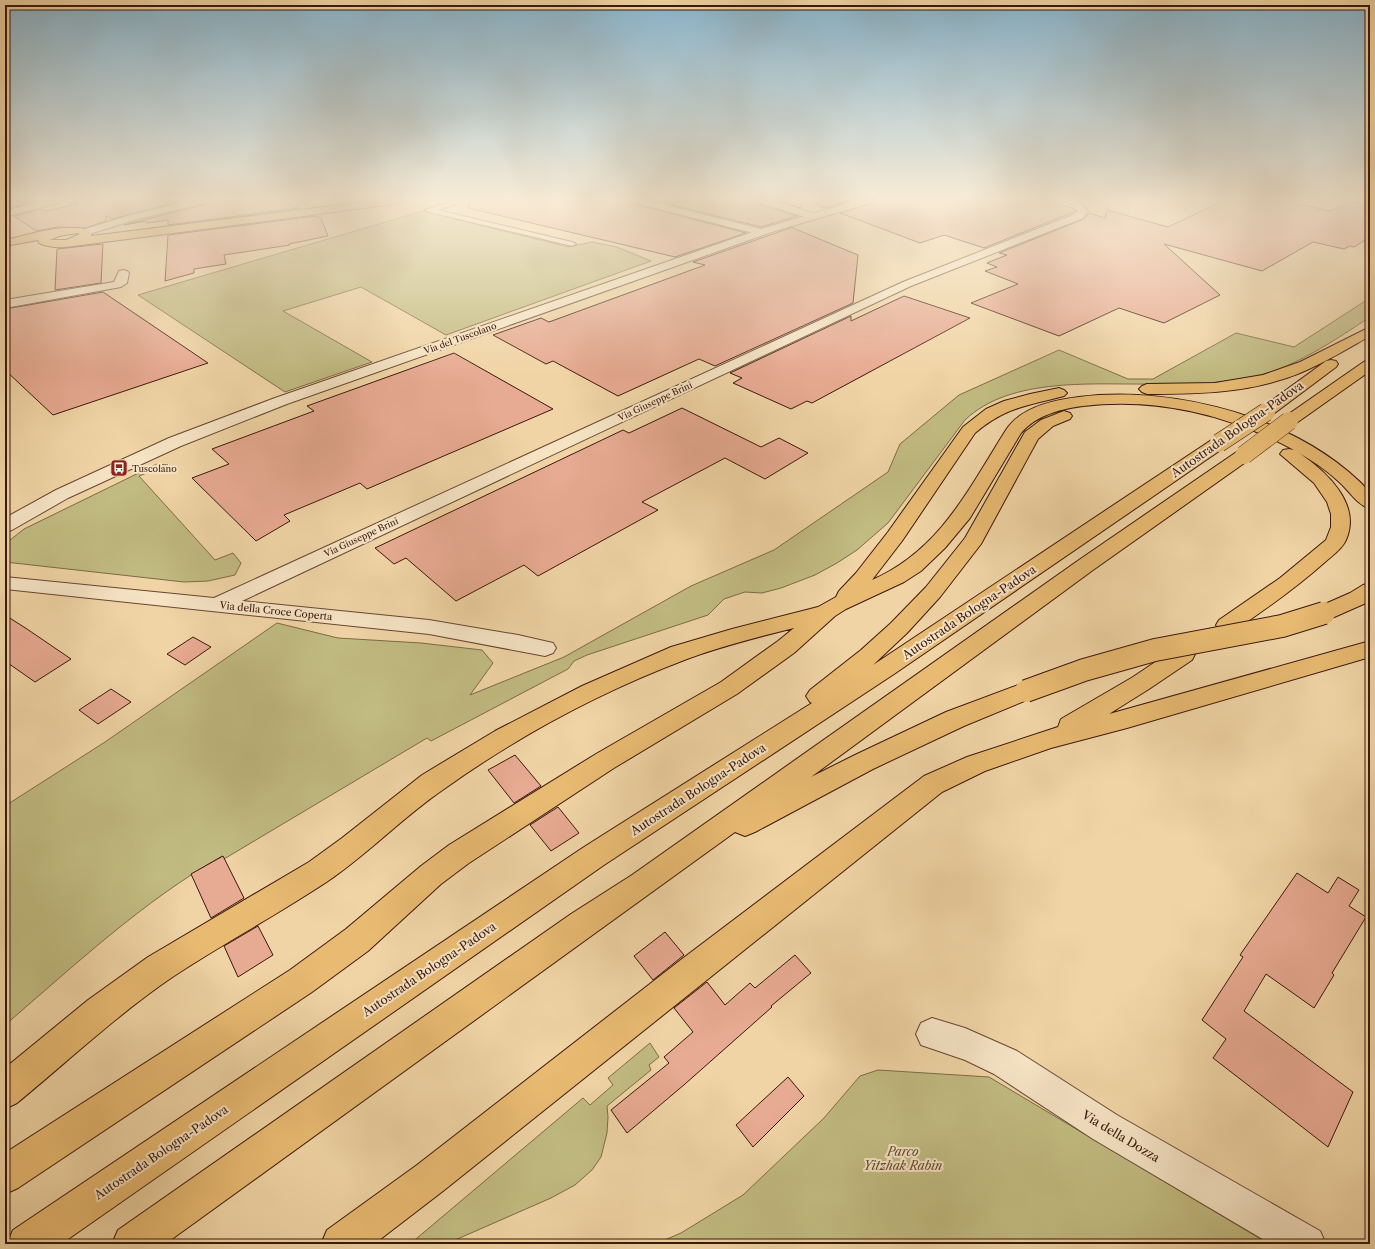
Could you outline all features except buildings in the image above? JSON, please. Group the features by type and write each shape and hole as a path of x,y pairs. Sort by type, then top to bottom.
{"main road":[{"path":"5,1175 301,981 357,940 430,875 459,854 605,761 729,688 786,647 833,608 855,587 874,564 969,430 984,417 996,411 1041,396 1067,392 1097,389 1193,388 1245,384 1266,380 1313,361 1370,331"},
{"name":"Autostrada Bologna-Padova","path":"27,1244 594,856 886,668 1266,412 1370,336"},
{"path":"132,1244 582,924 642,884 1086,565 1244,455 1370,364"},
{"path":"5,1091 119,997 159,968 300,883 344,852 424,788 514,733 568,703 679,653 729,637 833,608 897,577 914,566 927,555 963,514 1014,430 1024,420 1035,413 1063,404 1098,400 1138,399 1185,406 1228,416 1277,435 1313,454 1349,481 1370,503"},
{"path":"594,856 831,687 869,656 899,628 933,592 974,540 1031,436 1047,423 1059,417 1082,410 1119,407 1158,410 1199,417 1220,423 1264,440 1295,458 1324,482 1339,507 1341,522 1339,533 1335,542 1314,561 1227,625"},
{"path":"642,884 736,829 864,762 955,719 1084,670 1155,650 1282,626 1324,613 1358,598 1370,590"},
{"path":"341,1244 435,1174 693,970 933,784 976,764 1048,739 1127,719 1370,649"},
{"path":"1048,739 1141,683 1184,654"}],"street":[{"name":"Via del Tuscolano","path":"5,526 62,494 176,442 281,401 683,259"},
{"name":"Via Giuseppe Brini","path":"216,605 907,284 970,259"},
{"path":"5,304 118,285 121,283 123,273"},
{"name":"Via del Tuscolano","path":"5,513 62,494"},
{"name":"Via della Croce Coperta","path":"5,583 429,627 545,648"},
{"name":"Via della Dozza","path":"932,1034 970,1046 997,1059 1030,1078 1078,1110 1136,1145 1307,1244"}],"green space":[{"path":"259,259 647,259 651,261 446,335 361,287 283,311 372,362 285,392 138,295"},
{"path":"1370,298 1370,317 1313,353 1298,361 1267,373 1228,381 1204,383 1081,384 1055,386 1006,396 984,406 965,420 888,523 857,550 837,563 815,575 781,588 762,593 745,592 724,599 708,615 587,655 574,661 568,669 431,741 427,738 224,859 222,856 164,893 83,957 5,1025 5,806 105,742 277,623 338,638 421,643 482,650 493,663 470,695 564,657 691,586 774,550 888,472 900,444 959,395 1059,350 1128,379 1153,379 1236,333 1294,347"},
{"path":"157,464 168,465 139,476 215,560 233,553 241,563 235,575 208,581 184,582 5,562 5,544 24,529"},
{"path":"650,1043 659,1057 649,1065 651,1070 607,1106 607,1133 601,1157 592,1170 575,1185 551,1198 446,1244 410,1244 583,1098 590,1105 613,1085 608,1078"},
{"name":"Parco Yitzhak Rabin","path":"878,1070 989,1077 1269,1244 655,1244 681,1233 743,1195 824,1118 860,1076"}],"place":[{"name":"Tuscolano","path":"119,468"}]}
